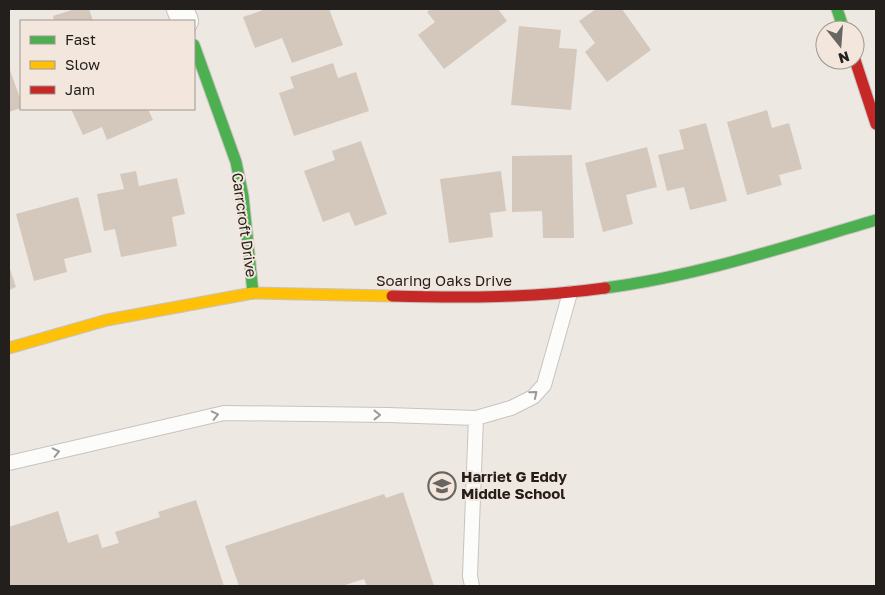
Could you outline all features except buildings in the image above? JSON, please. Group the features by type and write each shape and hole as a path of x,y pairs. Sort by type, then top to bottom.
{"street":[{"name":"Carrcroft Drive","path":"195,47 236,162 242,196 253,293"},
{"path":"858,70 876,124"},
{"name":"Soaring Oaks Drive","path":"9,348 108,320 253,293 467,298 570,294 638,284 738,261 876,220"}],"lane":[{"path":"9,463 224,413 476,418 512,408 533,397 544,385 570,294"},
{"path":"472,586 470,576 476,418"}],"traffic: fast":[{"path":"837,9 841,20"},
{"path":"195,48 236,162 243,196 253,293"},
{"path":"605,288 640,283 708,268 876,220"}],"traffic: slow":[{"path":"9,348 107,320 253,293 392,296"}],"traffic: jam":[{"path":"858,70 876,124"},
{"path":"392,296 445,297 552,294 605,288"}],"place":[{"name":"Harriet G Eddy Middle School","path":"442,486"}]}
